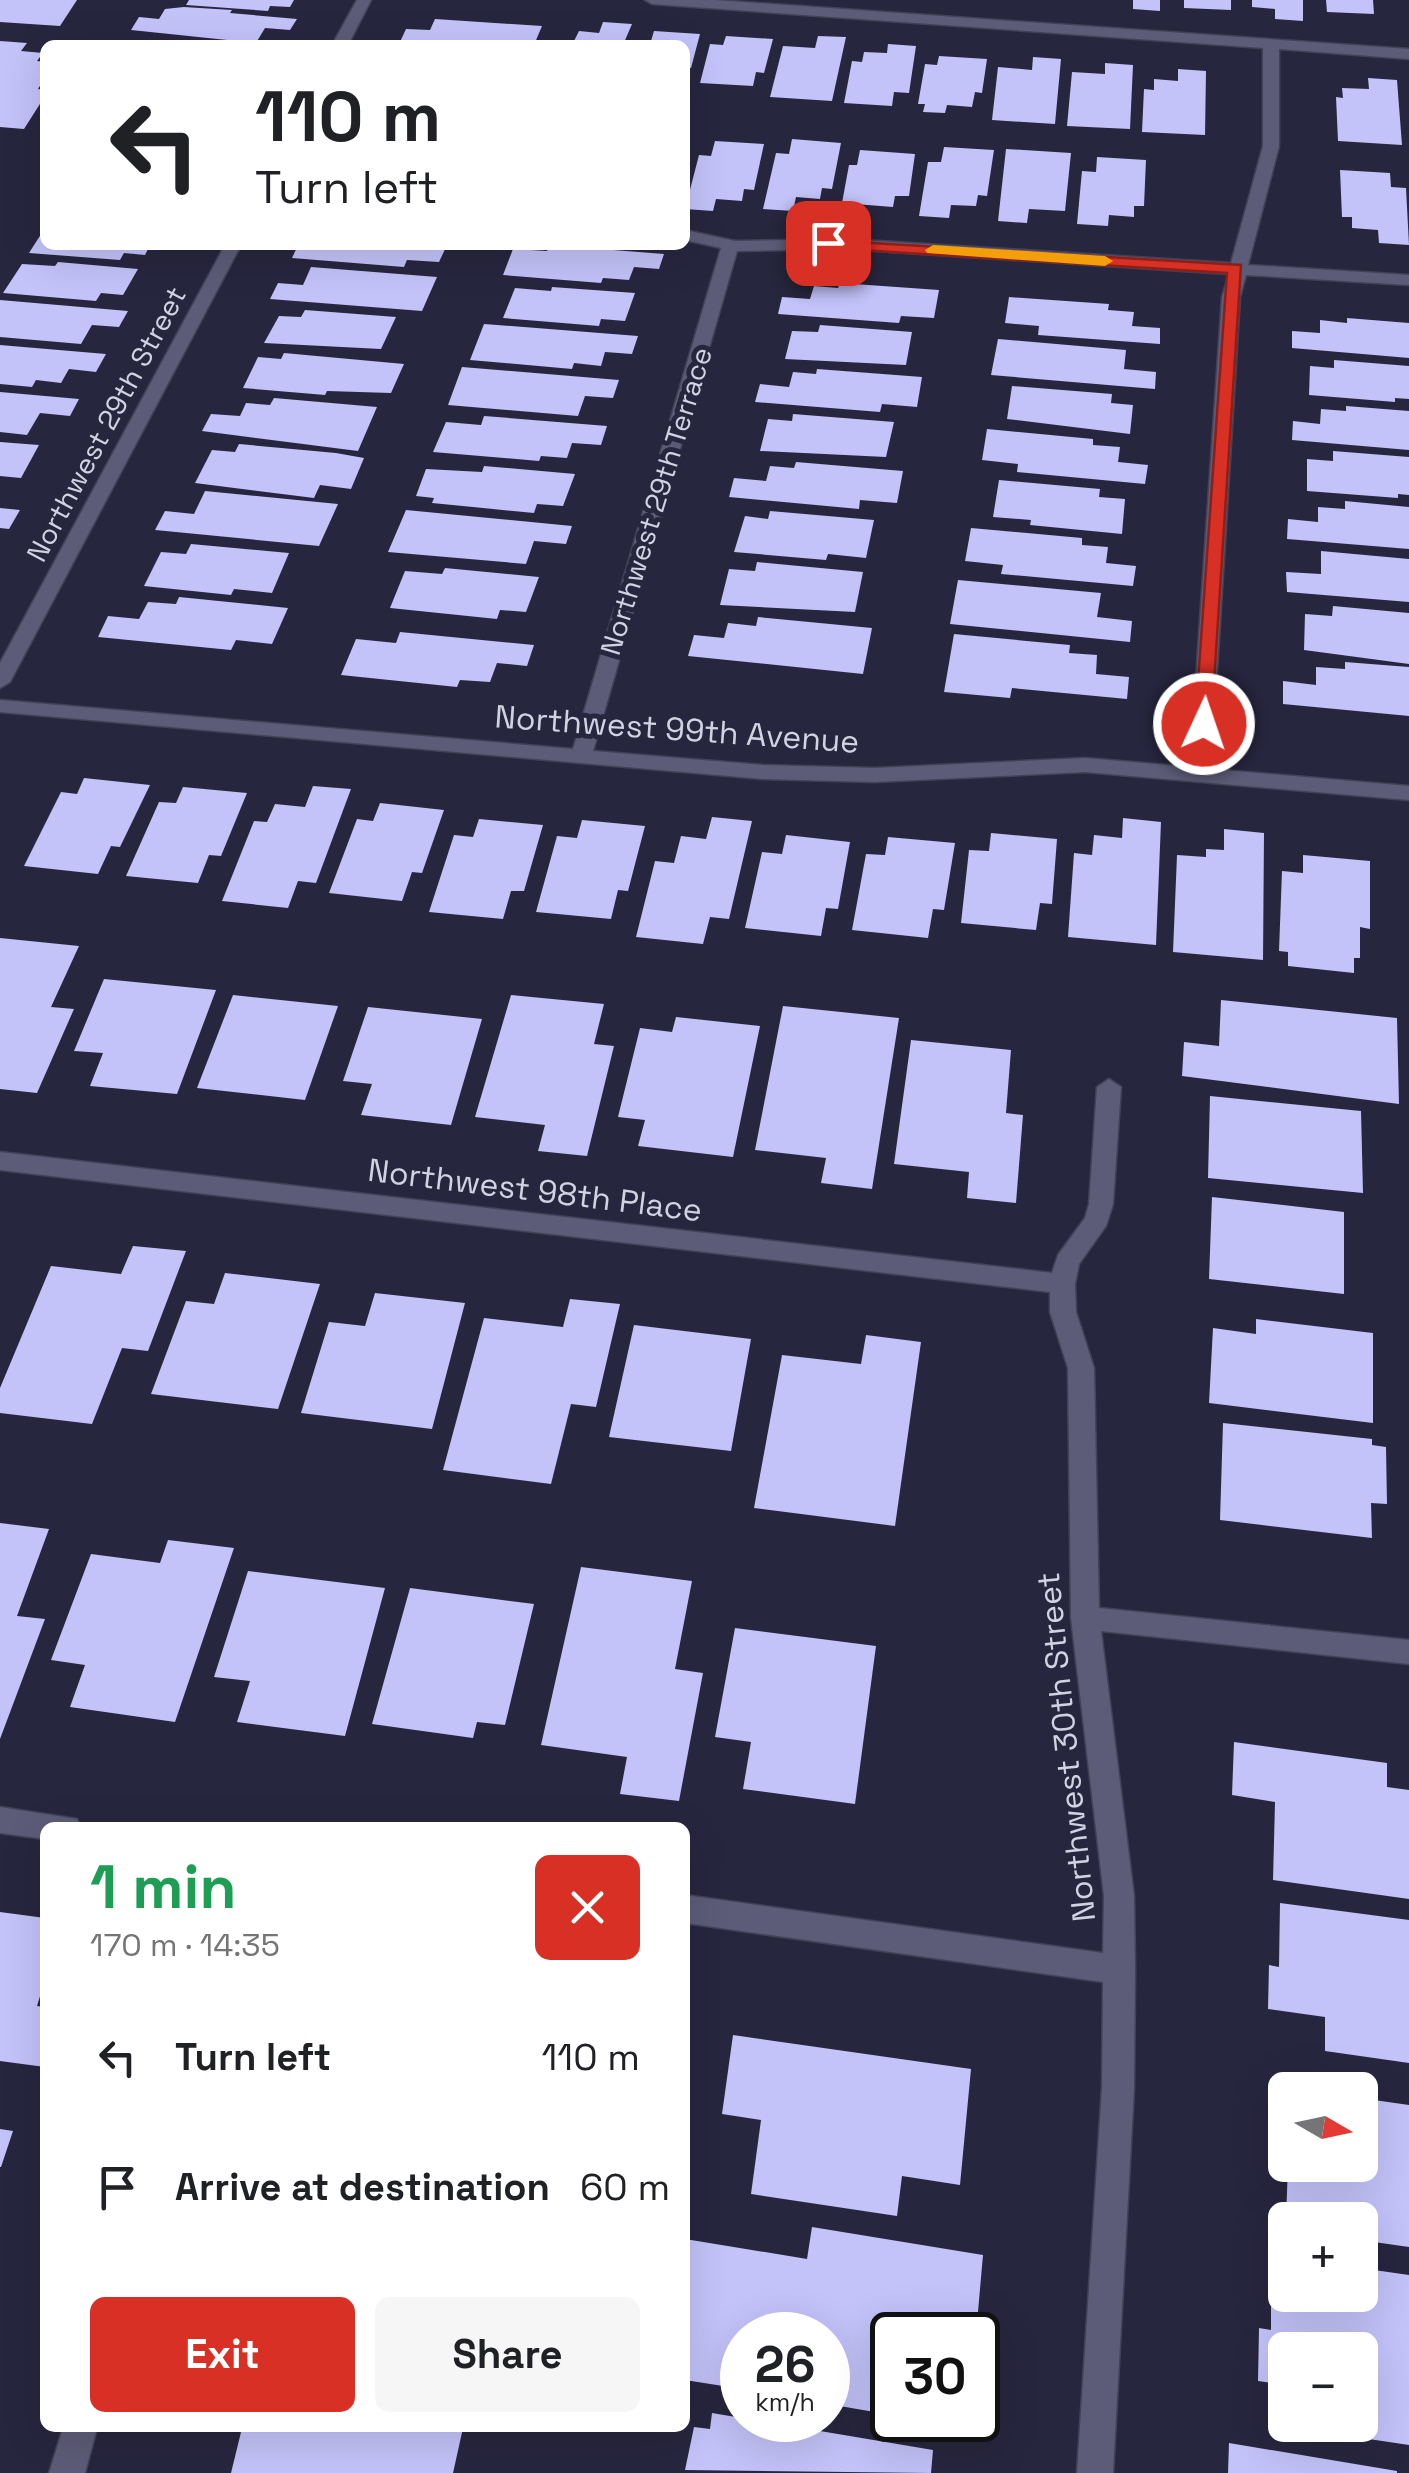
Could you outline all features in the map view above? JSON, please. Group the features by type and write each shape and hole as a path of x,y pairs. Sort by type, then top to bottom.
{"street":[{"path":"343,40 364,0"},
{"path":"652,0 1409,54"},
{"path":"1200,774 1235,269 1271,146 1271,47"},
{"path":"690,236 730,246 846,244 1409,280"},
{"name":"Northwest 29th Terrace","path":"581,757 730,246"},
{"name":"Northwest 29th Street","path":"0,682 230,250"},
{"name":"Northwest 99th Avenue","path":"0,706 798,774 1036,764 1409,793"},
{"path":"1062,1284 1067,1262 1097,1220 1102,1204 1109,1087"},
{"name":"Northwest 98th Place","path":"0,1160 1062,1284"},
{"name":"Northwest 30th Street","path":"1062,1284 1064,1312 1080,1368 1086,1618 1114,1824 1120,1970 1118,2088 1095,2473"},
{"path":"1086,1618 1409,1652"},
{"path":"0,1820 40,1825"},
{"path":"690,1910 1120,1970"},
{"path":"66,2473 79,2432"}],"building":[{"path":"0,0 77,0 60,26 0,22"},
{"path":"189,0 294,0 290,7 270,6 268,11 186,5"},
{"path":"1133,0 1160,0 1160,11 1133,9"},
{"path":"1184,0 1231,0 1231,10 1184,8"},
{"path":"1252,0 1303,0 1303,21 1275,19 1275,9 1252,7"},
{"path":"1326,0 1373,0 1374,14 1327,12"},
{"path":"165,9 232,10 230,13 297,19 290,30 265,28 258,40 131,30 139,17 159,19"},
{"path":"435,19 542,26 536,40 401,40 406,29 430,30"},
{"path":"603,22 632,24 625,40 574,40 579,31 599,33"},
{"path":"654,31 700,34 691,68 690,40 651,40"},
{"path":"726,36 773,39 764,73 756,72 753,86 700,83 710,44 723,45"},
{"path":"818,36 846,37 832,101 770,97 783,46 815,48"},
{"path":"0,41 27,43 21,51 40,53 40,104 24,129 0,127"},
{"path":"888,44 916,46 909,93 894,92 892,106 844,103 852,61 862,62 864,52 887,53"},
{"path":"939,56 987,59 982,93 975,92 972,107 947,105 945,113 923,112 925,104 918,104 925,64 937,65"},
{"path":"1033,57 1061,59 1055,124 992,120 998,67 1032,70"},
{"path":"1105,63 1133,65 1130,129 1067,126 1072,72 1105,74"},
{"path":"1178,69 1206,71 1205,135 1142,132 1144,89 1154,90 1154,79 1178,81"},
{"path":"1368,78 1397,80 1402,145 1338,141 1336,97 1343,98 1342,88 1369,89"},
{"path":"792,139 841,143 832,189 822,188 820,199 796,197 793,211 763,209 776,153 789,154"},
{"path":"715,141 764,144 754,190 744,189 742,201 716,199 713,211 690,209 690,190 699,155 711,156"},
{"path":"944,147 994,150 987,196 978,195 976,206 951,205 949,218 919,216 928,162 941,162"},
{"path":"1006,149 1071,153 1065,211 1029,209 1027,223 998,221"},
{"path":"860,150 915,154 909,196 895,196 893,207 842,203 849,165 857,165"},
{"path":"1097,157 1146,160 1144,206 1134,206 1134,217 1109,215 1108,226 1077,224 1082,171 1096,172"},
{"path":"1340,170 1390,173 1391,187 1406,188 1409,245 1379,243 1378,230 1352,228 1352,217 1342,217"},
{"path":"40,236 40,250 148,250 145,255 124,253 120,260 29,253"},
{"path":"296,250 445,250 439,262 407,260 404,267 292,258"},
{"path":"513,250 664,254 659,269 634,267 629,280 603,278 601,283 503,275"},
{"path":"58,262 138,269 123,295 101,293 96,301 3,293 22,264 55,266"},
{"path":"311,267 437,277 422,311 270,299 278,283 303,285"},
{"path":"840,283 939,290 934,318 901,316 899,323 778,314 782,297 810,299 814,286 838,288"},
{"path":"552,287 635,293 625,321 601,319 599,326 503,318 515,288 551,291"},
{"path":"1009,297 1109,304 1108,310 1134,312 1132,326 1160,328 1160,344 1038,335 1039,326 1005,323"},
{"path":"0,300 128,311 119,327 92,325 81,344 0,337"},
{"path":"305,310 396,317 381,349 264,343 279,316 301,317"},
{"path":"1347,318 1409,323 1409,358 1292,348 1292,331 1320,333 1320,320 1347,323"},
{"path":"484,324 638,336 632,354 605,352 601,366 574,363 572,369 470,360"},
{"path":"820,325 912,332 906,365 785,359 792,331 818,332"},
{"path":"998,339 1126,350 1124,369 1156,372 1155,389 991,375"},
{"path":"0,345 106,354 96,372 69,369 61,383 36,380 32,387 0,384"},
{"path":"284,353 404,364 391,393 327,391 325,395 243,388 258,357 281,359"},
{"path":"1334,360 1409,366 1409,399 1395,398 1395,402 1309,395 1310,366 1334,368"},
{"path":"462,367 619,380 613,398 585,396 578,416 448,405"},
{"path":"817,369 922,377 917,407 882,404 880,412 755,402 760,384 789,387 793,372 816,374"},
{"path":"1012,386 1112,394 1111,403 1133,405 1130,434 1007,419"},
{"path":"0,392 79,399 70,416 40,413 27,435 0,432"},
{"path":"274,398 377,407 358,451 202,431 211,414 240,416 246,403 270,405"},
{"path":"1346,406 1409,411 1409,450 1292,440 1293,421 1320,424 1321,409 1346,411"},
{"path":"793,414 894,422 886,457 760,451 768,419 792,421"},
{"path":"484,416 607,426 601,445 572,443 567,458 541,456 539,461 433,452 446,422 481,425"},
{"path":"987,429 1093,439 1093,445 1120,447 1118,462 1148,465 1145,484 1017,472 1018,464 982,460"},
{"path":"0,442 39,445 21,478 0,476"},
{"path":"239,444 364,458 351,489 320,485 314,498 195,483 212,450 235,452"},
{"path":"1333,451 1409,457 1409,495 1398,494 1398,498 1307,491 1307,459 1333,461"},
{"path":"796,462 903,471 897,503 860,500 859,509 729,497 734,478 766,481 770,466 794,468"},
{"path":"484,466 575,474 563,506 537,504 534,513 432,503 434,498 416,496 426,469 482,472"},
{"path":"999,480 1100,489 1099,497 1125,499 1122,534 1030,525 1031,520 993,517"},
{"path":"205,491 338,504 319,546 155,530 165,511 194,514"},
{"path":"1345,501 1409,507 1409,549 1287,539 1288,519 1318,522 1318,507 1345,509"},
{"path":"0,508 20,510 9,529 0,528"},
{"path":"406,510 572,526 566,544 534,541 526,564 388,552"},
{"path":"770,511 874,520 866,558 828,554 826,560 734,552 745,516 768,519"},
{"path":"971,528 1082,538 1082,545 1108,547 1106,563 1136,566 1133,586 1001,574 1003,565 965,561"},
{"path":"191,544 289,553 272,593 234,589 231,595 144,586 161,552 186,554"},
{"path":"1321,551 1409,559 1409,602 1287,592 1286,572 1321,574"},
{"path":"757,562 863,572 855,612 720,605 729,569 755,571"},
{"path":"445,568 539,577 526,612 500,610 497,619 390,608 405,571 442,574"},
{"path":"958,580 1101,593 1097,617 1132,621 1130,642 950,624"},
{"path":"179,597 288,608 272,644 236,640 231,650 98,637 108,616 139,619 148,602 176,604"},
{"path":"1333,606 1409,613 1409,664 1304,650 1305,614 1332,616"},
{"path":"758,617 872,628 863,674 688,656 694,635 724,638 728,623 756,626"},
{"path":"400,632 534,645 527,666 497,663 490,682 460,680 457,687 341,675 356,639 396,643"},
{"path":"954,634 1070,645 1069,653 1097,655 1096,674 1129,677 1127,699 1012,688 1010,698 944,692"},
{"path":"1345,662 1409,667 1409,716 1283,704 1283,681 1316,685 1316,667 1345,669"},
{"path":"84,778 150,785 120,847 111,846 98,874 24,866 61,792 77,794"},
{"path":"313,786 351,789 316,883 298,881 288,908 222,901 254,821 267,822 275,804 305,807"},
{"path":"183,787 247,793 221,856 209,855 198,883 126,876 159,802 176,803"},
{"path":"380,803 444,810 422,873 412,872 402,901 329,893 357,819 373,821"},
{"path":"712,817 752,821 729,919 710,917 703,944 636,937 655,861 674,863 681,836 706,839"},
{"path":"1123,818 1161,822 1156,945 1068,937 1074,853 1092,855 1094,835 1122,838"},
{"path":"479,819 543,825 524,891 511,891 503,919 429,912 454,835 473,837"},
{"path":"582,820 645,826 628,891 618,890 611,919 536,912 557,836 577,838"},
{"path":"1224,829 1264,833 1263,960 1173,952 1177,855 1206,857 1206,849 1224,850"},
{"path":"991,833 1057,839 1052,904 1040,903 1036,930 961,923 969,850 989,851"},
{"path":"786,835 850,842 838,909 826,908 821,936 745,928 762,852 782,854"},
{"path":"888,837 955,843 944,910 933,909 928,938 852,930 866,854 885,855"},
{"path":"1303,855 1370,861 1370,929 1360,927 1360,958 1354,958 1354,973 1288,966 1288,952 1279,951 1282,871 1303,873"},
{"path":"0,938 79,946 51,1007 74,1009 37,1093 0,1089"},
{"path":"104,979 216,990 177,1094 90,1086 103,1053 74,1051"},
{"path":"233,995 338,1006 305,1100 197,1088"},
{"path":"511,995 604,1004 594,1044 614,1046 587,1156 538,1151 545,1125 475,1117"},
{"path":"1221,1000 1397,1018 1399,1104 1182,1076 1184,1042 1219,1046"},
{"path":"783,1006 899,1018 872,1189 821,1183 826,1158 755,1150"},
{"path":"368,1007 482,1019 451,1125 361,1115 372,1084 343,1081"},
{"path":"676,1017 760,1026 733,1157 638,1146 645,1120 618,1117 640,1028 672,1032"},
{"path":"911,1040 1011,1050 1006,1113 1023,1115 1016,1203 967,1198 969,1172 894,1164"},
{"path":"1210,1096 1361,1111 1363,1193 1208,1178"},
{"path":"1212,1197 1344,1212 1344,1294 1209,1279"},
{"path":"133,1246 186,1251 148,1351 122,1348 92,1424 0,1413 0,1388 51,1266 121,1274"},
{"path":"225,1273 320,1284 278,1409 151,1394 186,1301 214,1304"},
{"path":"375,1293 465,1303 432,1429 301,1413 329,1322 365,1326"},
{"path":"570,1299 620,1304 596,1407 571,1404 551,1484 443,1470 484,1318 563,1327"},
{"path":"1256,1319 1373,1333 1373,1423 1209,1403 1213,1328 1256,1334"},
{"path":"634,1325 751,1339 731,1451 609,1437"},
{"path":"866,1335 921,1342 895,1526 754,1508 782,1355 861,1364"},
{"path":"1223,1423 1372,1439 1372,1445 1386,1447 1387,1504 1371,1503 1372,1538 1220,1520"},
{"path":"0,1523 49,1529 17,1616 45,1619 0,1739"},
{"path":"168,1540 234,1548 175,1722 70,1707 85,1665 51,1660 91,1554 160,1563"},
{"path":"581,1567 692,1581 675,1669 703,1673 679,1801 620,1794 627,1757 541,1745"},
{"path":"248,1571 385,1588 345,1736 237,1722 250,1681 214,1677"},
{"path":"410,1588 534,1604 505,1725 477,1722 473,1738 372,1724"},
{"path":"735,1628 876,1646 855,1804 743,1789 751,1742 715,1737"},
{"path":"1234,1742 1387,1763 1387,1787 1409,1790 1409,1899 1273,1880 1275,1802 1232,1795"},
{"path":"1280,1903 1409,1920 1409,2063 1325,2051 1325,2017 1268,2009 1269,1965 1279,1967"},
{"path":"0,1912 40,1917 40,2066 0,2061"},
{"path":"733,2035 971,2069 960,2185 902,2176 897,2216 751,2194 761,2120 722,2114"},
{"path":"1378,2101 1409,2105 1409,2247 1378,2243 1378,2202 1287,2202 1287,2182 1378,2182"},
{"path":"0,2129 13,2131 1,2167 0,2167"},
{"path":"812,2227 983,2255 978,2312 870,2312 870,2411 850,2408 850,2312 720,2312 720,2386 690,2381 690,2240 807,2259"},
{"path":"1378,2271 1409,2275 1409,2445 1378,2440 1378,2332 1268,2332 1268,2382 1258,2381 1259,2328 1271,2330 1271,2312 1378,2312"},
{"path":"712,2413 720,2414 720,2442 850,2442 850,2436 933,2450 931,2473 685,2470 694,2427 710,2429"},
{"path":"241,2432 462,2432 453,2473 231,2473"},
{"path":"1229,2443 1397,2471 1397,2473 1228,2473"}],"slow traffic":[{"path":"933,250 1105,261"}],"route":[{"path":"828,243 1235,269 1204,724"}]}
